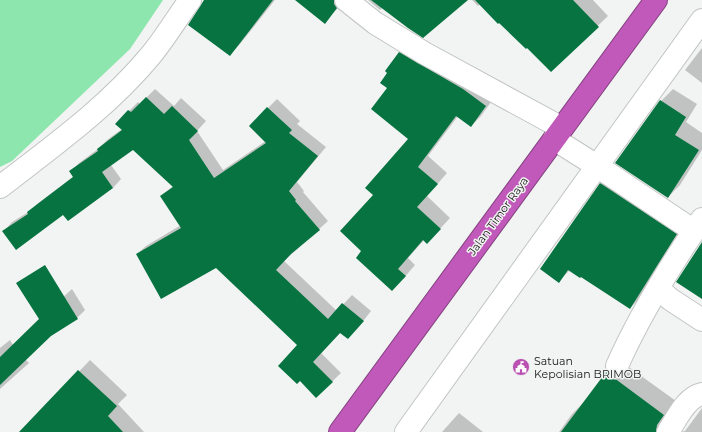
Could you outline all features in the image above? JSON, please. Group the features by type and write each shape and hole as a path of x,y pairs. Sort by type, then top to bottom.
{"highway":[{"name":"Jalan Timor Raya","path":"340,432 656,0"}],"street":[{"path":"0,187 77,128 123,86 152,54 190,0"},
{"path":"346,0 375,23 558,134 597,166 698,225 658,288 628,342 617,366"},
{"path":"406,432 702,20"},
{"path":"658,288 670,299 702,320"},
{"path":"668,432 686,405 696,395 702,394"}],"shaded area":[{"path":"0,0 163,0 130,49 12,161 0,167"}],"building":[{"path":"204,0 273,0 230,56 188,25"},
{"path":"295,0 334,0 334,4 337,8 325,24"},
{"path":"371,0 468,0 423,38"},
{"path":"475,0 573,0 599,27 551,72 527,48 526,49 499,23 498,24"},
{"path":"399,52 463,89 486,106 471,127 456,116 418,167 438,184 417,207 441,229 427,244 423,240 398,269 406,276 392,291 356,258 361,251 340,231 373,195 365,188 408,139 371,109 387,88 380,83 387,73 385,71"},
{"path":"146,97 164,114 172,106 198,131 189,140 214,178 266,143 249,126 267,107 292,130 289,133 318,156 289,191 296,200 295,201 320,230 291,254 276,270 328,319 342,303 364,321 348,339 340,333 313,362 333,382 316,398 300,381 297,384 278,366 297,345 216,268 161,299 136,254 181,228 160,196 173,187 133,150 102,172 113,188 68,221 63,215 16,250 2,231 28,214 27,212 73,177 69,171 98,151 97,149 122,130 115,124 128,110 131,112"},
{"path":"660,100 686,117 675,135 699,150 668,198 615,163"},
{"path":"600,183 677,234 630,309 568,270 559,283 540,269"},
{"path":"702,242 702,299 676,282"},
{"path":"45,265 78,319 51,336 0,385 0,357 39,319 16,283"},
{"path":"78,370 117,406 108,416 123,432 19,432"},
{"path":"606,372 664,415 657,425 656,432 561,432"}],"place":[{"name":"Satuan Kepolisian BRIMOB","path":"521,367"}]}
